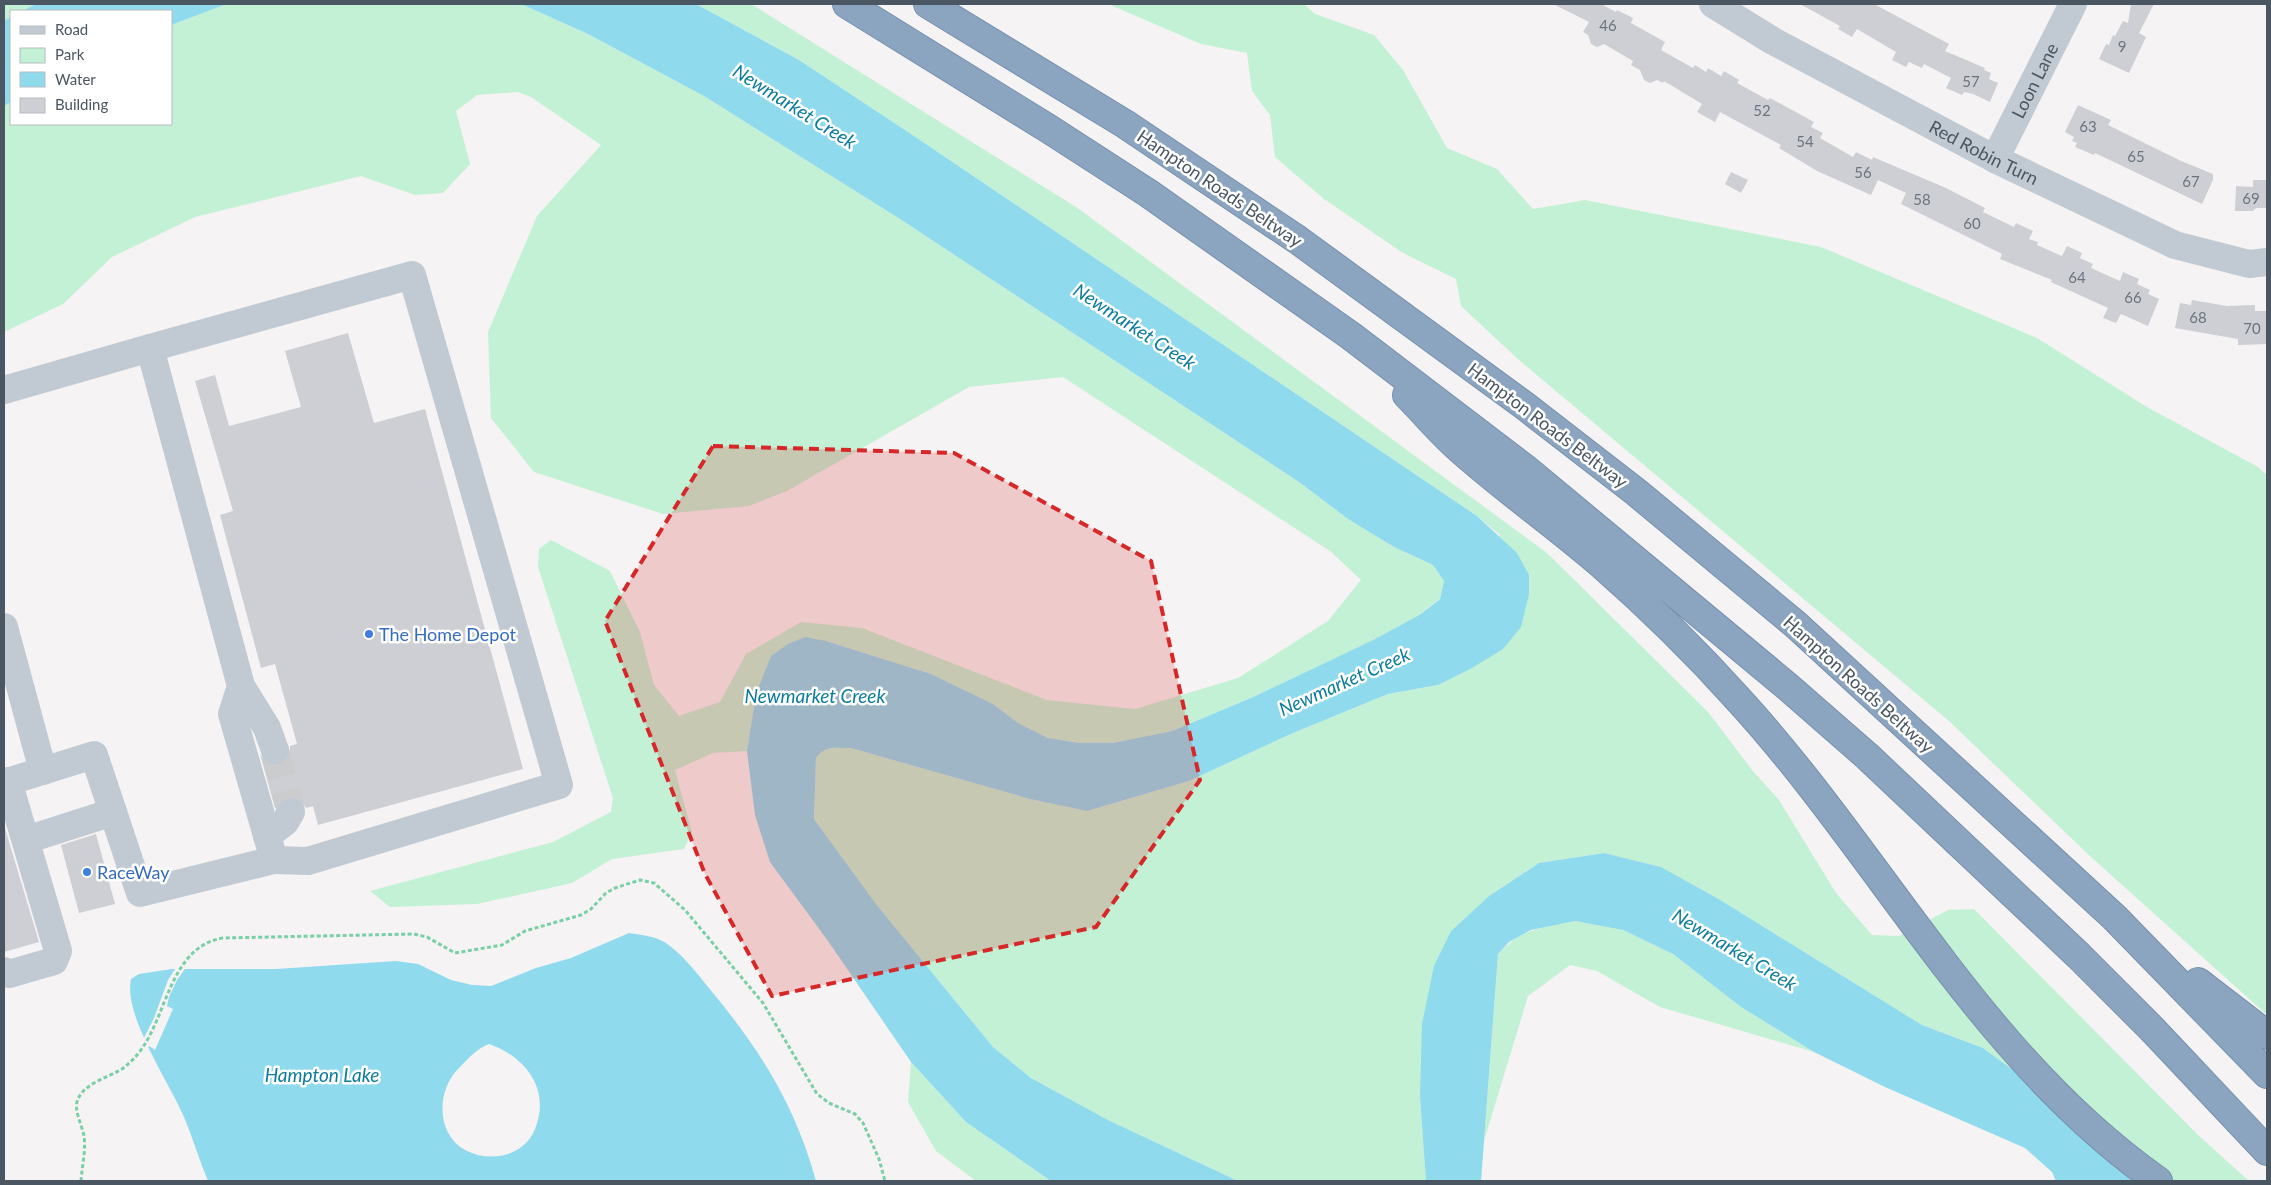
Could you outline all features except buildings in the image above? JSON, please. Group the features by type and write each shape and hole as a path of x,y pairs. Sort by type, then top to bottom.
{"highway":[{"path":"847,4 1148,193 1351,336 1528,471 1781,680 1860,749 2079,956 2151,1028 2267,1152"},
{"name":"Hampton Roads Beltway","path":"928,4 1125,124 1298,240 1525,406 1636,492 1795,624 2114,917"},
{"path":"956,4 1062,87"},
{"path":"1351,336 1459,449 1600,564 1665,623 1702,660 1776,741 1978,1008 2033,1072 2106,1141 2158,1181"},
{"path":"2114,917 2267,1035"},
{"path":"2114,917 2267,1074"}],"street":[{"name":"Red Robin Turn","path":"1714,4 1773,41 1995,158 2175,245 2249,264 2267,262"},
{"name":"Loon Lane","path":"1995,158 2073,4"},
{"path":"4,390 412,275 559,785 308,861 270,848 140,893 94,755 6,782 17,829 58,951 54,961 9,974 4,971"},
{"path":"150,348 242,686 267,728 275,750"},
{"path":"4,627 43,771"},
{"path":"242,686 232,714 270,848"},
{"path":"17,829 113,812"},
{"path":"270,848 291,812"}],"path":[{"path":"81,1181 85,1144 77,1108 79,1098 85,1090 129,1063 148,1041 177,974 190,958 209,942 223,938 414,934 427,937 449,951 462,953 502,945 525,931 581,915 591,909 606,892 633,882 647,880 667,893 685,910 763,1003 817,1094 829,1103 855,1114 863,1123 879,1159 885,1181"}],"highlighted area":[{"path":"713,446 954,453 1151,561 1200,780 1096,927 772,996 705,874 605,621"}],"green space":[{"path":"4,4 36,4 24,10 10,10 10,18 4,21"},
{"path":"227,4 521,4 588,34 704,96 900,219 1299,482 1348,519 1394,547 1433,565 1444,581 1440,598 1421,614 1373,640 1251,698 1172,731 1113,743 1079,743 1048,738 1018,723 993,704 931,674 826,641 756,694 747,751 713,753 675,770 692,832 684,849 612,859 572,883 477,904 390,907 370,891 553,842 611,812 613,798 538,567 539,549 551,540 610,571 640,632 654,685 679,716 720,702 746,654 801,622 862,628 1047,700 1135,709 1238,678 1328,621 1361,580 1330,551 1063,377 969,387 787,491 749,506 663,514 534,472 491,418 488,332 537,216 601,145 531,97 518,92 477,95 456,111 470,164 443,193 415,195 361,176 195,217 112,257 63,304 4,332 4,106 10,103 10,125 172,125 172,25"},
{"path":"696,4 751,4 1076,207 1547,553 1708,712 1752,770 1779,800 1836,893 1872,935 1899,936 1948,910 1974,909 2198,1135 2249,1181 2131,1181 2121,1166 2017,1073 1983,1048 1922,1025 1717,898 1661,867 1604,853 1539,863 1489,896 1451,931 1420,1098 1426,1181 1238,1181 1108,1120 1031,1078 993,1047 876,904 814,819 816,758 827,749 851,748 1030,799 1087,811 1189,781 1293,733 1388,694 1438,685 1500,535 1477,516 799,60"},
{"path":"1108,4 1304,4 1315,14 1374,35 1403,70 1447,148 1497,169 1533,209 1585,200 1821,247 2037,338 2147,407 2258,467 2267,475 2267,1015 2091,857 1949,721 1519,360 1461,306 1456,279 1403,253 1324,199 1275,157 1270,115 1252,91 1247,53 1201,44"},
{"path":"1575,921 1623,930 1673,954 1741,1007 1814,1052 1660,1007 1597,971 1570,965 1528,996 1484,1141 1498,954 1515,939 1533,930"},
{"path":"911,1062 966,1122 1051,1181 976,1181 936,1151 908,1102"}],"water":[{"path":"36,4 227,4 172,25 172,10 24,10"},
{"name":"Newmarket Creek","path":"521,4 696,4 799,60 1477,516 1517,553 1529,575 1529,594 1521,627 1503,649 1472,668 1438,685 1388,694 1293,733 1189,781 1087,811 1030,799 851,748 827,749 816,758 814,819 876,904 993,1047 1031,1078 1108,1120 1238,1181 1051,1181 966,1122 911,1062 828,941 770,862 755,815 747,751 756,694 771,656 788,644 805,637 826,641 931,674 993,704 1018,723 1048,738 1079,743 1113,743 1172,731 1251,698 1373,640 1421,614 1440,599 1444,581 1433,565 1394,547 1348,519 1299,482 900,219 704,96 588,34"},
{"path":"10,18 10,103 4,106 4,21"},
{"name":"Newmarket Creek","path":"1604,853 1661,867 1717,898 1922,1025 1983,1048 2017,1073 2121,1166 2131,1181 2056,1181 2052,1172 2025,1148 1885,1087 1814,1052 1741,1007 1673,954 1623,930 1575,921 1531,930 1509,942 1498,954 1481,1181 1426,1181 1420,1098 1422,1024 1434,966 1451,931 1489,896 1539,863"},
{"name":"Hampton Lake","path":"629,933 657,939 678,952 694,969 743,1032 773,1078 797,1127 816,1181 208,1181 184,1117 140,1029 130,994 131,979 139,974 172,969 276,969 396,961 418,964 451,980 472,985 491,986 536,968 571,958","holes":["489,1044 514,1057 532,1077 540,1101 539,1115 535,1129 523,1146 505,1155 485,1156 474,1154 455,1142 448,1133 442,1110 446,1087 459,1068 476,1051"]}],"pier":[{"path":"177,966 187,966 177,980 169,997 167,1006 173,1009 155,1050 149,1046 146,1050 142,1042 154,1018 168,980"}],"tunnel":[{"path":"275,750 291,812"}],"place":[{"name":"The Home Depot","path":"369,634"},
{"name":"RaceWay","path":"87,872"}]}
